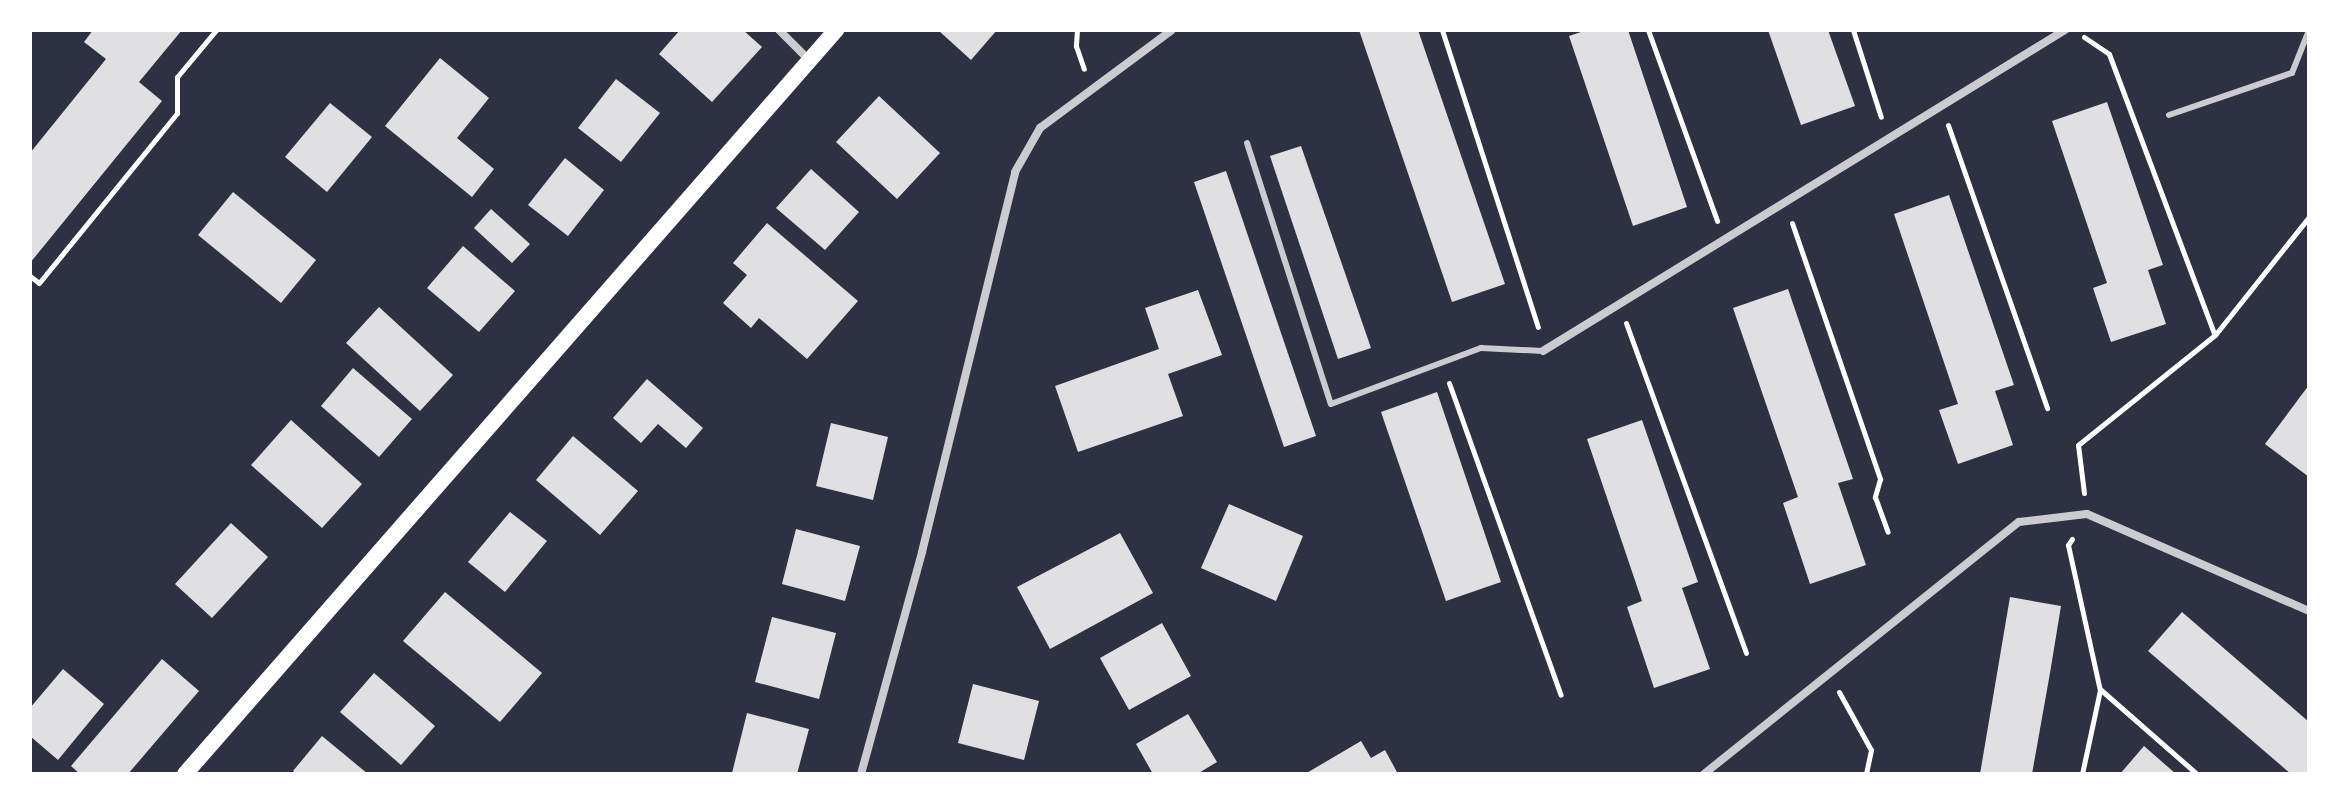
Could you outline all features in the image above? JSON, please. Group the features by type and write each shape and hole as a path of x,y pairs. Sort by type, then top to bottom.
{"main road":[{"path":"185,774 836,30"}],"street":[{"path":"779,30 810,60"},
{"path":"861,774 922,552 1015,172 1040,128 1093,92 1172,30"},
{"path":"1543,351 2065,30"},
{"path":"1704,774 2019,522 2087,514 2309,611"}],"lane":[{"path":"2169,115 2292,73 2309,30"},
{"path":"1247,143 1331,404 1481,348 1543,351"}],"path":[{"path":"30,276 39,283 177,113 177,77 216,30"},
{"path":"1077,30 1076,46 1093,92"},
{"path":"1442,30 1535,310 1543,351"},
{"path":"1648,30 1724,240"},
{"path":"1853,30 1888,139"},
{"path":"2073,30 2109,54 2215,335"},
{"path":"1942,106 2047,408"},
{"path":"1785,203 1880,479 1875,497 1888,532"},
{"path":"2082,774 2100,690 2068,545 2087,514 2078,445 2215,335 2309,217"},
{"path":"1619,305 1746,653"},
{"path":"1442,362 1561,695"},
{"path":"1829,674 1871,750 1866,774"},
{"path":"2100,690 2197,774"}],"building":[{"path":"93,30 182,30 139,82 162,101 30,263 30,153 106,59 84,42"},
{"path":"680,30 743,30 762,47 712,102 659,54"},
{"path":"938,30 997,30 971,60"},
{"path":"1359,30 1418,30 1505,284 1452,302"},
{"path":"1587,30 1628,30 1687,207 1633,226 1569,36"},
{"path":"1768,30 1828,30 1855,106 1801,125"},
{"path":"440,58 489,98 457,138 494,169 472,197 385,126"},
{"path":"616,79 660,113 621,162 578,128"},
{"path":"879,96 940,153 897,199 836,142"},
{"path":"2107,102 2163,265 2148,270 2166,324 2111,342 2093,288 2107,283 2052,121"},
{"path":"330,103 372,137 327,192 285,157"},
{"path":"1301,146 1371,348 1338,359 1270,156"},
{"path":"565,158 604,190 568,236 528,205"},
{"path":"811,169 859,212 825,250 776,208"},
{"path":"1226,171 1316,436 1284,447 1194,182"},
{"path":"233,192 316,260 281,303 198,235"},
{"path":"1949,195 2014,385 1995,391 2013,445 1958,464 1939,410 1958,404 1894,214"},
{"path":"491,209 530,244 512,263 474,228"},
{"path":"767,223 858,301 807,359 759,318 751,328 723,303 747,275 733,263"},
{"path":"463,246 515,291 479,332 427,288"},
{"path":"1788,289 1853,479 1838,483 1866,565 1810,584 1783,503 1798,497 1733,308"},
{"path":"1198,290 1222,355 1168,374 1183,416 1078,452 1055,386 1159,349 1145,308"},
{"path":"379,307 453,375 420,411 346,343"},
{"path":"353,368 412,419 379,457 321,406"},
{"path":"647,379 703,428 686,448 658,424 641,443 613,418"},
{"path":"2309,385 2309,477 2265,444"},
{"path":"1437,392 1501,582 1446,601 1381,412"},
{"path":"291,420 362,484 322,528 251,465"},
{"path":"1642,420 1698,582 1682,588 1710,669 1654,688 1627,607 1642,601 1587,439"},
{"path":"831,423 888,437 873,500 816,486"},
{"path":"573,436 638,491 600,535 536,480"},
{"path":"1229,504 1303,536 1276,601 1201,568"},
{"path":"510,512 547,541 505,592 468,562"},
{"path":"231,523 268,557 212,618 175,584"},
{"path":"796,529 860,546 845,601 782,584"},
{"path":"1120,533 1153,593 1050,649 1017,587"},
{"path":"445,592 542,673 500,722 403,641"},
{"path":"2010,597 2061,606 2050,673 2032,774 1980,774"},
{"path":"2182,612 2309,722 2309,774 2291,774 2148,651"},
{"path":"772,617 836,633 819,699 755,682"},
{"path":"1162,623 1191,676 1129,710 1100,658"},
{"path":"162,659 199,691 128,774 80,774 71,766"},
{"path":"63,669 104,704 58,760 30,736 30,708"},
{"path":"374,673 435,726 401,765 340,712"},
{"path":"973,684 1039,701 1024,760 958,743"},
{"path":"747,713 809,729 797,774 732,773"},
{"path":"1188,714 1217,762 1197,774 1153,774 1136,744"},
{"path":"322,736 368,774 297,774 293,771"},
{"path":"1361,741 1371,758 1385,750 1398,774 1305,774"},
{"path":"2144,746 2176,774 2120,774"}]}
